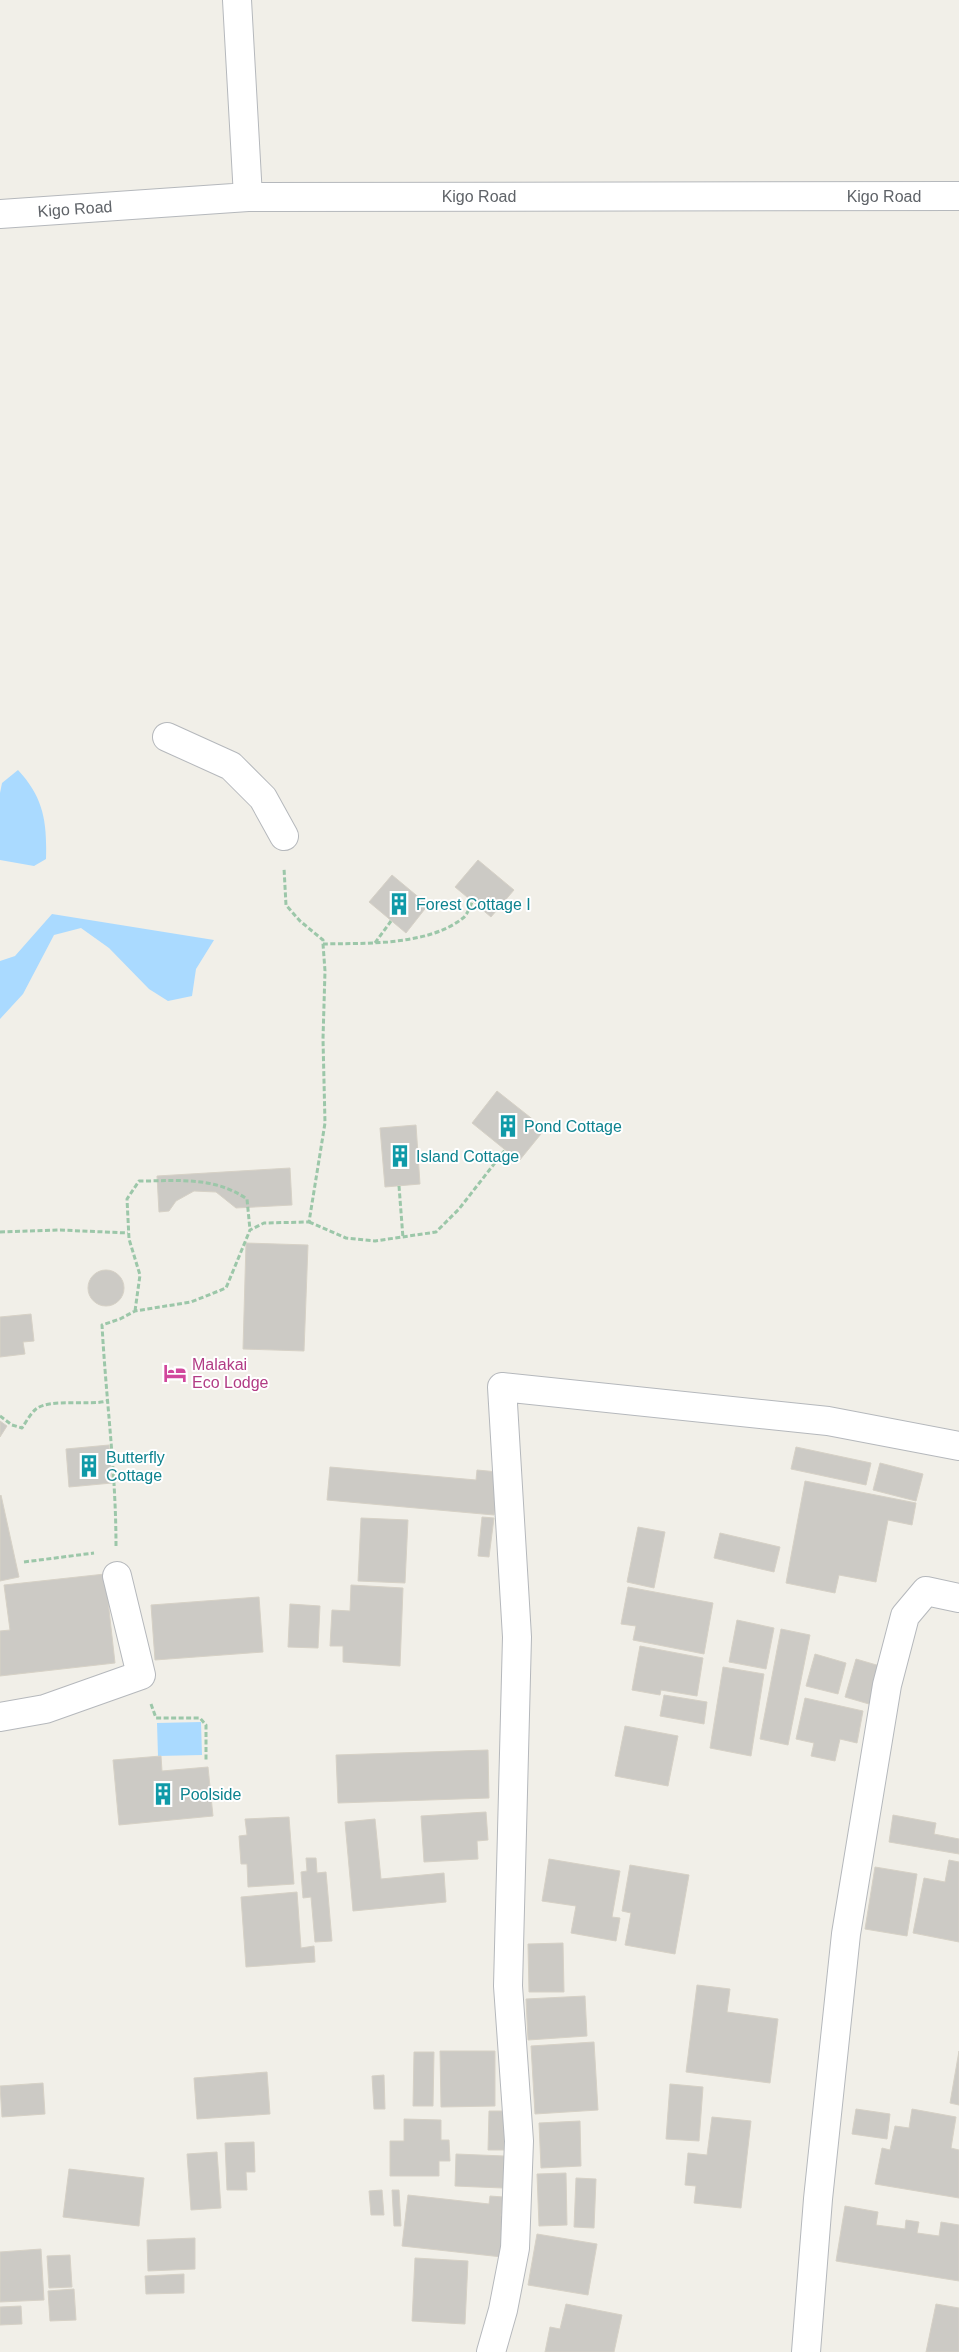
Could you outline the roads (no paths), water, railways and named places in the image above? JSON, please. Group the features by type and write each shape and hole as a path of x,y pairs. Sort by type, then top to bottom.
{"street":[{"path":"237,0 248,196"},
{"name":"Kigo Road","path":"0,214 248,196 959,196"},
{"path":"167,737 231,766 264,798 284,836"},
{"path":"491,2352 503,2310 515,2248 518,2141 508,1986 517,1637 502,1387 828,1421 959,1446"},
{"path":"0,1717 45,1709 141,1675 117,1563"},
{"path":"806,2352 818,2200 846,1934 887,1685 905,1616 915,1602 926,1590 959,1598"}],"water":[{"path":"18,770 27,780 39,801 46,833 46,859 34,866 0,860 0,793 2,783"},
{"path":"52,914 214,940 196,969 192,996 168,1001 149,989 109,948 81,928 54,935 23,994 0,1019 0,961 15,956"},
{"path":"201,1722 202,1755 158,1756 157,1723"}],"place":[{"name":"Forest Cottage I","path":"399,904"},
{"name":"Pond Cottage","path":"508,1126"},
{"name":"Island Cottage","path":"400,1156"},
{"name":"Malakai Eco Lodge","path":"175,1373"},
{"name":"Butterfly Cottage","path":"89,1466"},
{"name":"Poolside","path":"163,1794"}]}
